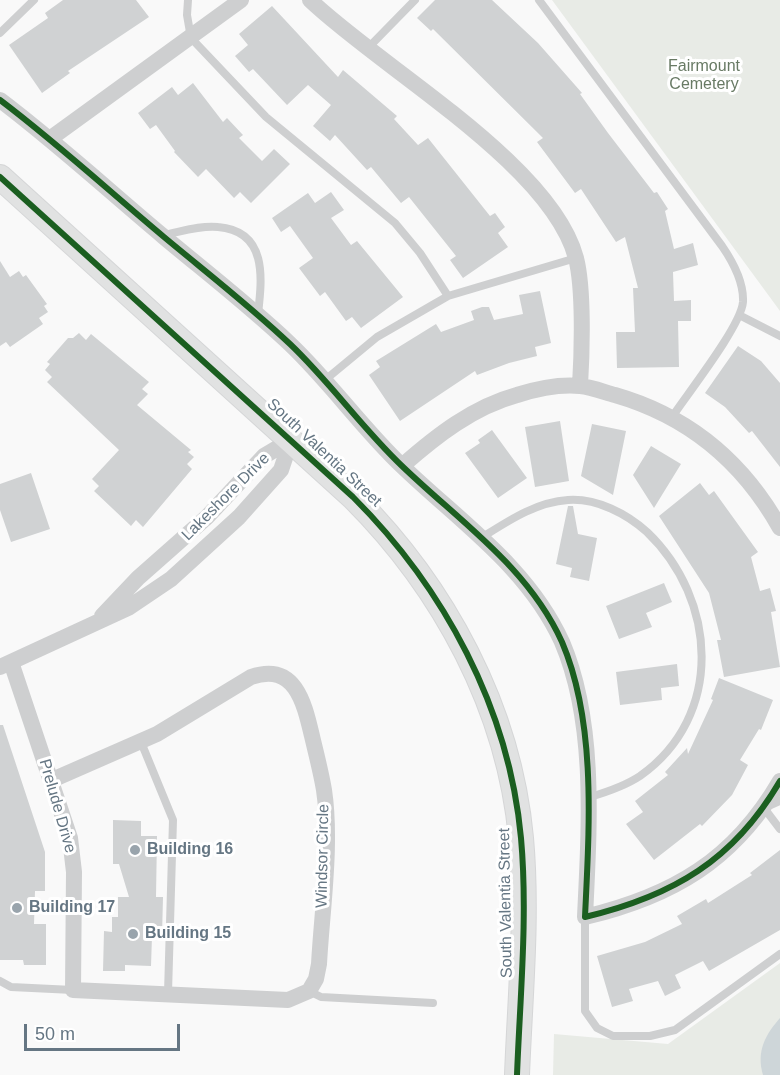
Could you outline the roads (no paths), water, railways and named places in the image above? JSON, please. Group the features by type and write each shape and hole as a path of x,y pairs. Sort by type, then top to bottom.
{"street":[{"path":"51,138 241,0"},
{"path":"310,0 366,49 467,125 508,162 550,210 576,258 580,319 580,386"},
{"path":"0,100 51,138 258,315 325,380 402,466 482,538 523,580 541,604 563,645 582,721 590,797 585,917 640,902 679,885 730,846 764,808 780,781"},
{"name":"South Valentia Street","path":"0,177 368,512 422,577 458,636 498,729 514,789 522,866 517,1075"},
{"path":"402,466 452,426 497,402 526,393 580,386 632,400 672,417 710,443 753,485 780,528"},
{"name":"Lakeshore Drive","path":"99,620 138,578 187,536 264,456 291,440"},
{"name":"Lakeshore Drive","path":"6,664 144,599 202,553 281,471 291,440"},
{"name":"Prelude Drive","path":"6,664 52,780 70,838 74,872 73,990"},
{"name":"Windsor Circle","path":"52,780 141,742 251,676 262,673 276,674 287,679 297,689 309,725 324,790 326,825 320,964 316,979 309,991"},
{"path":"73,990 168,993 279,1001 296,998 309,991"}],"lane":[{"path":"0,33 34,0"},
{"path":"188,0 187,15 191,38 266,117 395,223 420,253 448,296"},
{"path":"366,49 415,0"},
{"path":"539,0 729,255 743,294 741,316 672,417"},
{"path":"162,235 218,227 240,235 250,243 261,263 263,275 258,315"},
{"path":"325,380 377,337 448,296 576,258"},
{"path":"741,316 780,336"},
{"path":"482,538 522,514 549,503 569,500 600,505 631,519 658,544 680,572 694,603 702,635 702,663 694,701 681,730 660,758 641,775 624,785 590,797"},
{"path":"187,536 202,553"},
{"path":"141,742 173,820 168,993"},
{"path":"780,801 764,808 780,829"},
{"path":"585,917 585,1011 597,1028 613,1036 650,1036 675,1030 780,954"},
{"path":"0,981 11,987 73,990"},
{"path":"309,991 321,997 433,1003"}],"place":[{"name":"Building 16","path":"135,850"},
{"name":"Building 17","path":"17,908"},
{"name":"Building 15","path":"133,934"}],"park label":[{"name":"Fairmount Cemetery","path":"704,76"}]}
